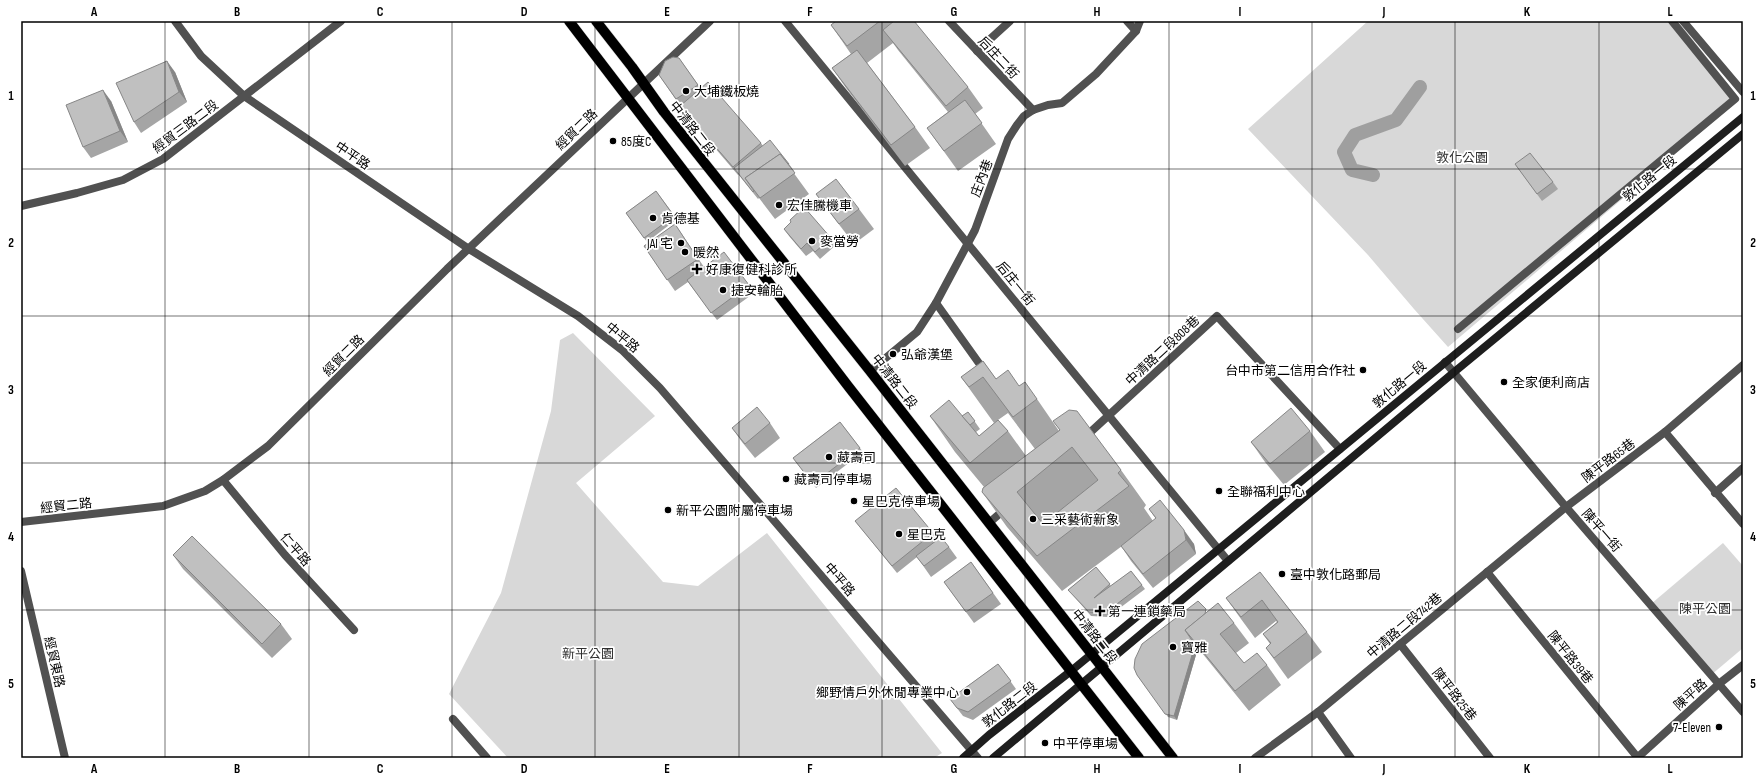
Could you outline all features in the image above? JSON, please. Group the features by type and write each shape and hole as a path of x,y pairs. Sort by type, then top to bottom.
{"main road":[{"path":"569,21 848,386 1139,758"},
{"name":"中清路二段","path":"596,21 644,83 664,112 870,371 1173,758"}],"street":[{"name":"中平路","path":"174,21 201,56 244,96 469,249 578,316 622,350 660,388 978,758"},
{"name":"經貿三路二段","path":"21,206 77,193 122,180 163,160 341,21"},
{"name":"經貿二路","path":"21,522 162,506 205,491 223,480 268,446 469,249 710,21"},
{"name":"后庄一街","path":"785,21 1228,560"},
{"name":"后庄二街","path":"949,21 1033,110"},
{"path":"977,51 1010,21"},
{"path":"1127,21 1136,30"},
{"name":"庄內巷","path":"870,371 917,332 936,303 968,244 1008,139 1024,116 1033,110 1048,105 1062,103 1096,74 1136,30 1140,21"},
{"path":"1458,329 1735,99 1672,21"},
{"path":"1683,21 1743,92"},
{"name":"敦化路一段","path":"1070,671 1743,117"},
{"name":"敦化路一段","path":"1081,684 1453,372 1743,134"},
{"path":"936,303 993,382"},
{"name":"中清路二段808巷","path":"1075,446 1217,316 1340,449"},
{"name":"陳平一街","path":"1445,362 1566,507 1720,683 1743,712"},
{"name":"陳平路65巷","path":"1566,507 1665,432 1743,365"},
{"path":"1665,432 1743,524"},
{"path":"1715,492 1743,468"},
{"name":"仁平路","path":"223,480 285,555 354,630"},
{"path":"989,523 1012,503"},
{"name":"中清路二段742巷","path":"1255,758 1318,712 1566,507"},
{"name":"經貿東路","path":"21,571 65,758"},
{"name":"陳平路39巷","path":"1487,572 1637,758"},
{"name":"陳平路25巷","path":"1400,644 1490,758"},
{"name":"陳平路","path":"1637,758 1743,664"},
{"name":"敦化路二段","path":"963,758 989,735 1070,671"},
{"path":"993,758 1081,684"},
{"path":"1318,712 1351,758"},
{"path":"453,719 487,758"}],"green space":[{"name":"敦化公園","path":"1368,21 1678,21 1740,99 1448,347 1368,255 1248,129"},
{"name":"新平公園","path":"573,333 655,416 576,483 663,582 698,586 767,533 942,753 934,758 508,758 449,694 501,593 551,411 560,340"},
{"name":"陳平公園","path":"1723,543 1743,566 1743,648 1711,675 1651,604"}],"building":[{"path":"836,21 880,21 847,46 831,25"},
{"path":"894,21 914,21 968,87 946,106 883,30"},
{"path":"857,50 915,127 891,145 832,68"},
{"name":"大埔鐵板燒","path":"673,57 679,58 698,85 676,99 659,75 665,61"},
{"path":"167,61 179,92 134,122 116,83"},
{"path":"708,82 761,143 733,167 680,106"},
{"path":"103,90 120,131 83,147 66,105"},
{"path":"965,100 982,123 944,151 927,128"},
{"path":"770,140 789,164 780,154 745,178 754,191 753,192 734,168"},
{"path":"1530,153 1553,182 1537,194 1515,164"},
{"path":"780,154 795,173 760,198 745,178"},
{"path":"836,179 859,209 839,224 816,194"},
{"name":"肯德基","path":"656,191 674,216 644,238 626,213"},
{"name":"麥當勞","path":"804,207 831,238 815,252 807,243 801,249 784,229 791,222 790,220"},
{"path":"675,224 698,259 667,280 644,246"},
{"name":"捷安輪胎","path":"724,252 749,285 711,313 687,280"},
{"path":"983,361 996,379 1008,370 1019,386 1025,382 1037,399 1013,417 983,377 969,387 961,377"},
{"path":"949,400 979,436 998,420 1008,431 970,463 930,416"},
{"path":"757,407 770,423 745,444 732,428"},
{"path":"1291,408 1310,431 1270,464 1251,442"},
{"path":"1069,410 1077,411 1121,470 1118,473 1129,486 1037,556 982,492 983,488 1060,430 1053,421","holes":["1072,447 1098,480 1043,524 1017,492"]},
{"path":"968,412 975,421 970,425 962,416"},
{"name":"藏壽司","path":"840,422 860,448 813,484 793,458"},
{"name":"星巴克","path":"896,488 933,533 892,566 855,521"},
{"path":"1160,500 1184,530 1186,540 1143,574 1121,546 1156,518 1149,509"},
{"path":"192,536 281,624 262,644 173,555"},
{"path":"941,537 949,547 924,566 916,556"},
{"path":"971,562 993,593 966,612 944,582"},
{"path":"1096,567 1110,584 1094,598 1131,571 1142,585 1105,613 1089,612 1068,590"},
{"path":"1260,572 1307,632 1274,658 1266,648 1271,643 1263,634 1278,622 1262,600 1241,617 1226,598"},
{"path":"1198,601 1206,609 1205,614 1185,630 1195,645 1174,716 1165,714 1137,675 1134,668 1135,659 1142,644"},
{"path":"1218,603 1234,623 1220,634 1244,663 1257,653 1267,665 1235,691 1185,630"},
{"path":"998,664 1011,681 968,712 957,708 950,699"}],"waterway":[{"path":"1373,175 1352,170 1344,152 1355,135 1396,120 1420,87"}],"place":[{"name":"大埔鐵板燒","path":"686,91"},
{"name":"85度C","path":"613,141"},
{"name":"宏佳騰機車","path":"779,205"},
{"name":"肯德基","path":"653,218"},
{"name":"麥當勞","path":"812,241"},
{"name":"JAI 宅","path":"681,243"},
{"name":"暖然","path":"685,252"},
{"name":"好康復健科診所","path":"697,269"},
{"name":"捷安輪胎","path":"723,290"},
{"name":"弘爺漢堡","path":"893,354"},
{"name":"台中市第二信用合作社","path":"1363,370"},
{"name":"全家便利商店","path":"1504,382"},
{"name":"藏壽司","path":"829,457"},
{"name":"藏壽司停車場","path":"786,479"},
{"name":"全聯福利中心","path":"1219,491"},
{"name":"星巴克停車場","path":"854,501"},
{"name":"新平公園附屬停車場","path":"668,510"},
{"name":"三采藝術新象","path":"1033,519"},
{"name":"星巴克","path":"899,534"},
{"name":"臺中敦化路郵局","path":"1282,574"},
{"name":"第一連鎖藥局","path":"1100,611"},
{"name":"寶雅","path":"1173,647"},
{"name":"鄉野情戶外休閒專業中心","path":"967,692"},
{"name":"7-Eleven","path":"1719,727"},
{"name":"中平停車場","path":"1045,743"}]}
